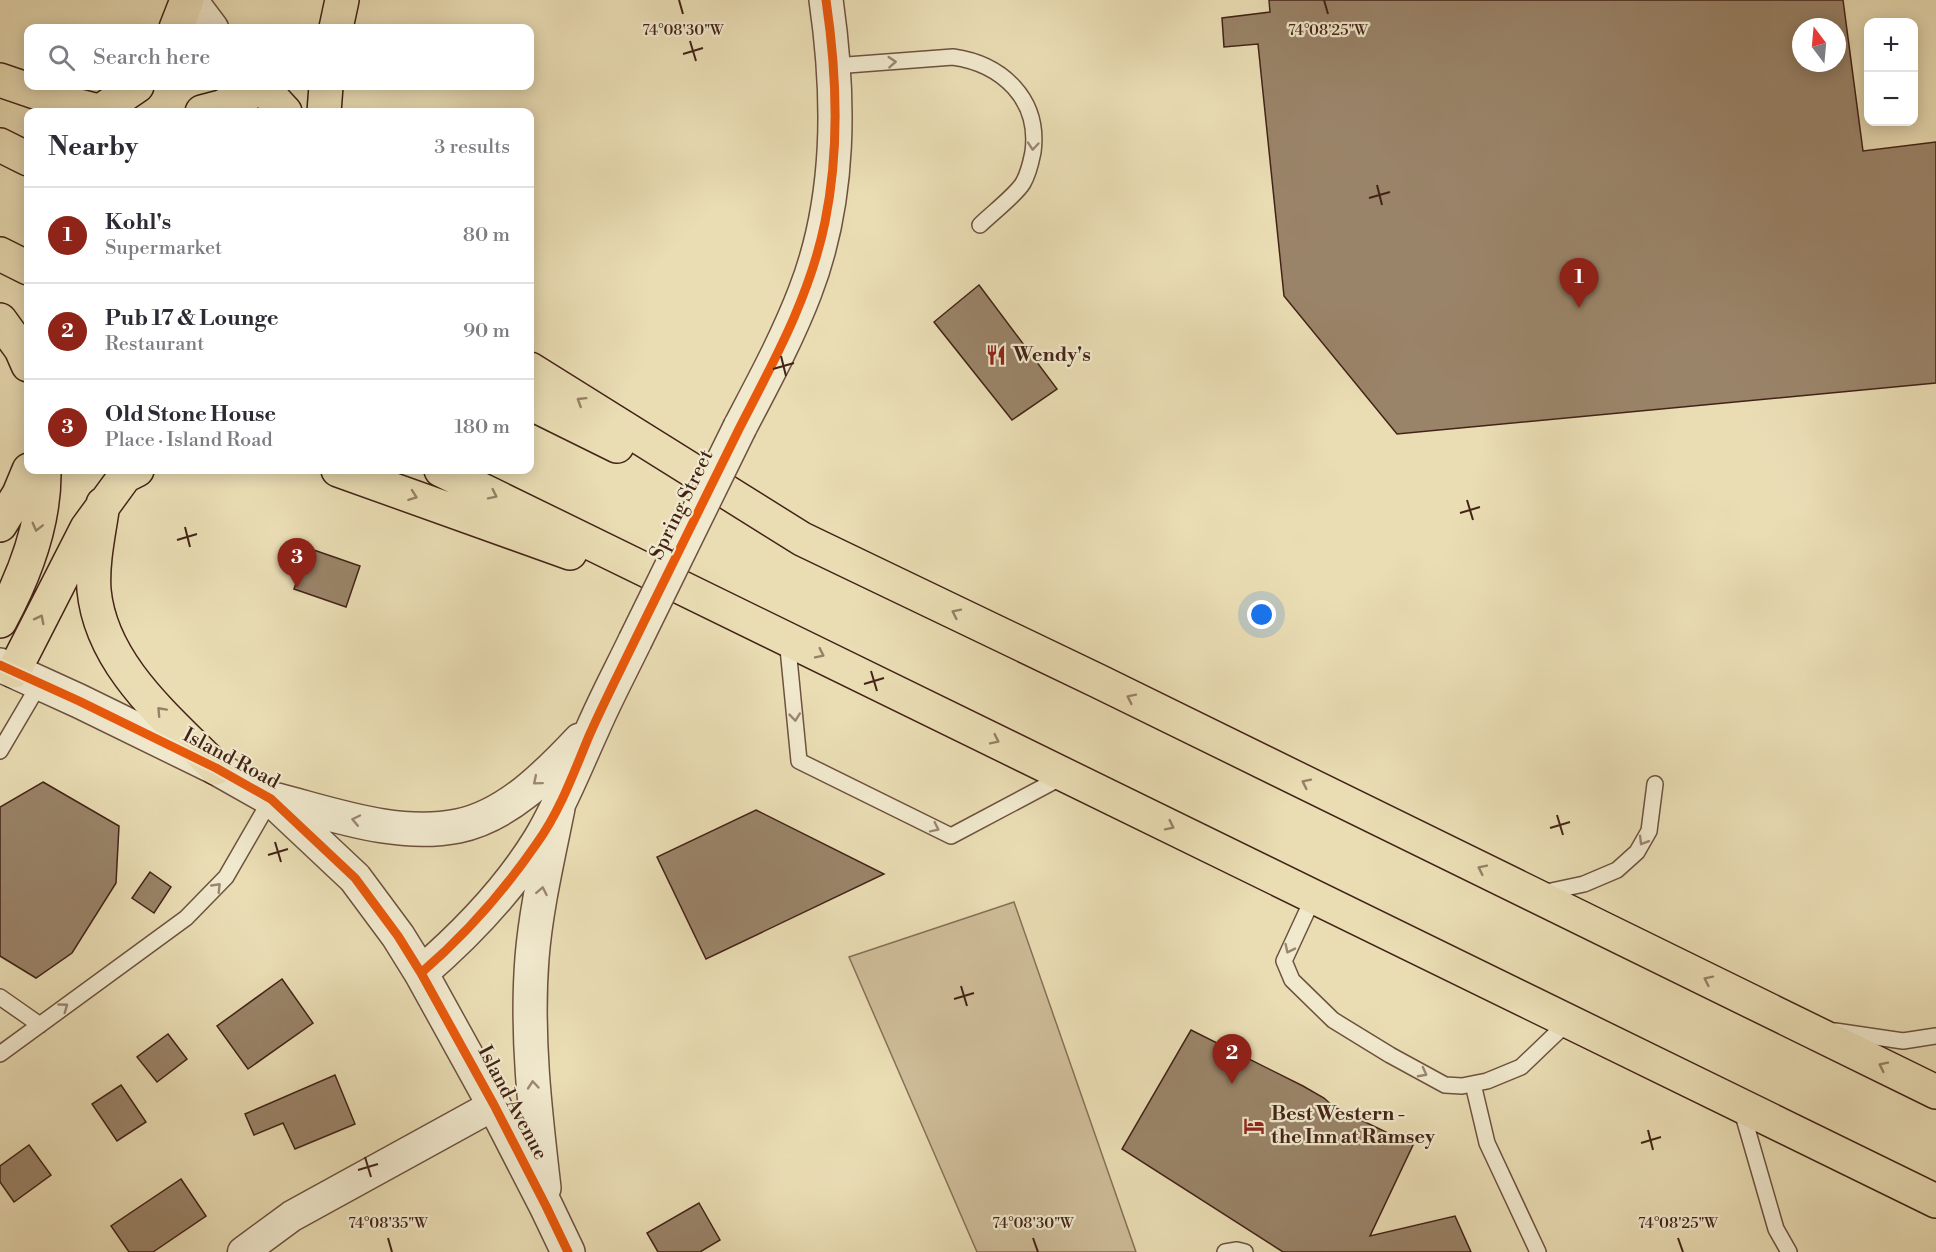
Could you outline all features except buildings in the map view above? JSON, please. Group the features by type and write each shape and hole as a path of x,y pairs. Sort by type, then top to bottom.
{"highway":[{"path":"178,24 187,0"},
{"path":"337,24 342,0"},
{"path":"0,80 24,88"},
{"path":"29,90 86,108"},
{"path":"107,108 131,90"},
{"path":"214,108 255,90"},
{"path":"266,90 282,108"},
{"path":"324,108 327,90"},
{"path":"0,145 24,157"},
{"path":"0,255 24,266"},
{"path":"0,321 24,356"},
{"path":"534,372 802,539 1936,1092"},
{"path":"534,405 773,522"},
{"path":"0,525 19,494 27,474"},
{"path":"0,621 30,555 38,530 44,474"},
{"path":"18,673 87,528 103,504 129,474"},
{"path":"349,474 729,610"},
{"path":"449,474 1936,1201"},
{"path":"103,504 94,589 97,608 110,645 122,666 138,686 216,768"}],"street":[{"path":"192,0 210,24"},
{"path":"323,24 337,0"},
{"path":"812,0 832,51"},
{"name":"Spring Street","path":"421,973 457,941 482,914 538,842 558,808 594,726 778,354 806,291 825,222 835,143 832,51 825,0"},
{"name":"Island Road","path":"18,673 216,768 271,799 355,878 398,936 421,973"},
{"path":"271,799 354,820 402,828 420,830 459,826 496,810 522,794 555,766 594,726"},
{"path":"546,1206 531,1061 531,981 536,923 558,808"},
{"name":"Island Avenue","path":"421,973 494,1105 568,1252"},
{"path":"243,1252 292,1215 494,1105"}],"lane":[{"path":"832,51 972,60 1008,81 1022,95 1033,129 1031,165 1022,184 980,225"},
{"path":"786,638 799,761 951,836 1066,775"},
{"path":"0,751 18,673"},
{"path":"1534,895 1584,884 1617,870 1624,864 1636,852 1649,831 1655,784"},
{"path":"0,1054 186,918 226,877 271,799"},
{"path":"1314,896 1284,961 1292,980 1333,1020 1445,1085 1462,1086 1487,1081 1521,1067 1569,1021"},
{"path":"0,997 40,1025"},
{"path":"1802,1026 1902,1041 1936,1036"},
{"path":"1473,1084 1487,1143 1538,1252"},
{"path":"1740,1105 1776,1229 1789,1252"},
{"path":"1225,1252 1237,1250 1245,1252"}],"shaded area":[{"path":"1014,902 1136,1252 977,1252 849,957"}],"cycle path":[{"path":"421,973 468,928 497,895 524,861 553,818 605,700 790,328 810,276 830,195 835,111 833,56 826,0"},
{"path":"0,665 216,768 271,799 355,878 398,936 421,973 494,1105 568,1252"}],"place":[{"name":"Kohl's","path":"1579,308"},
{"name":"Wendy's","path":"996,355"},
{"name":"Old Stone House","path":"297,588"},
{"name":"Pub 17 & Lounge","path":"1232,1084"},
{"name":"Best Western - the Inn at Ramsey","path":"1254,1126"}]}
